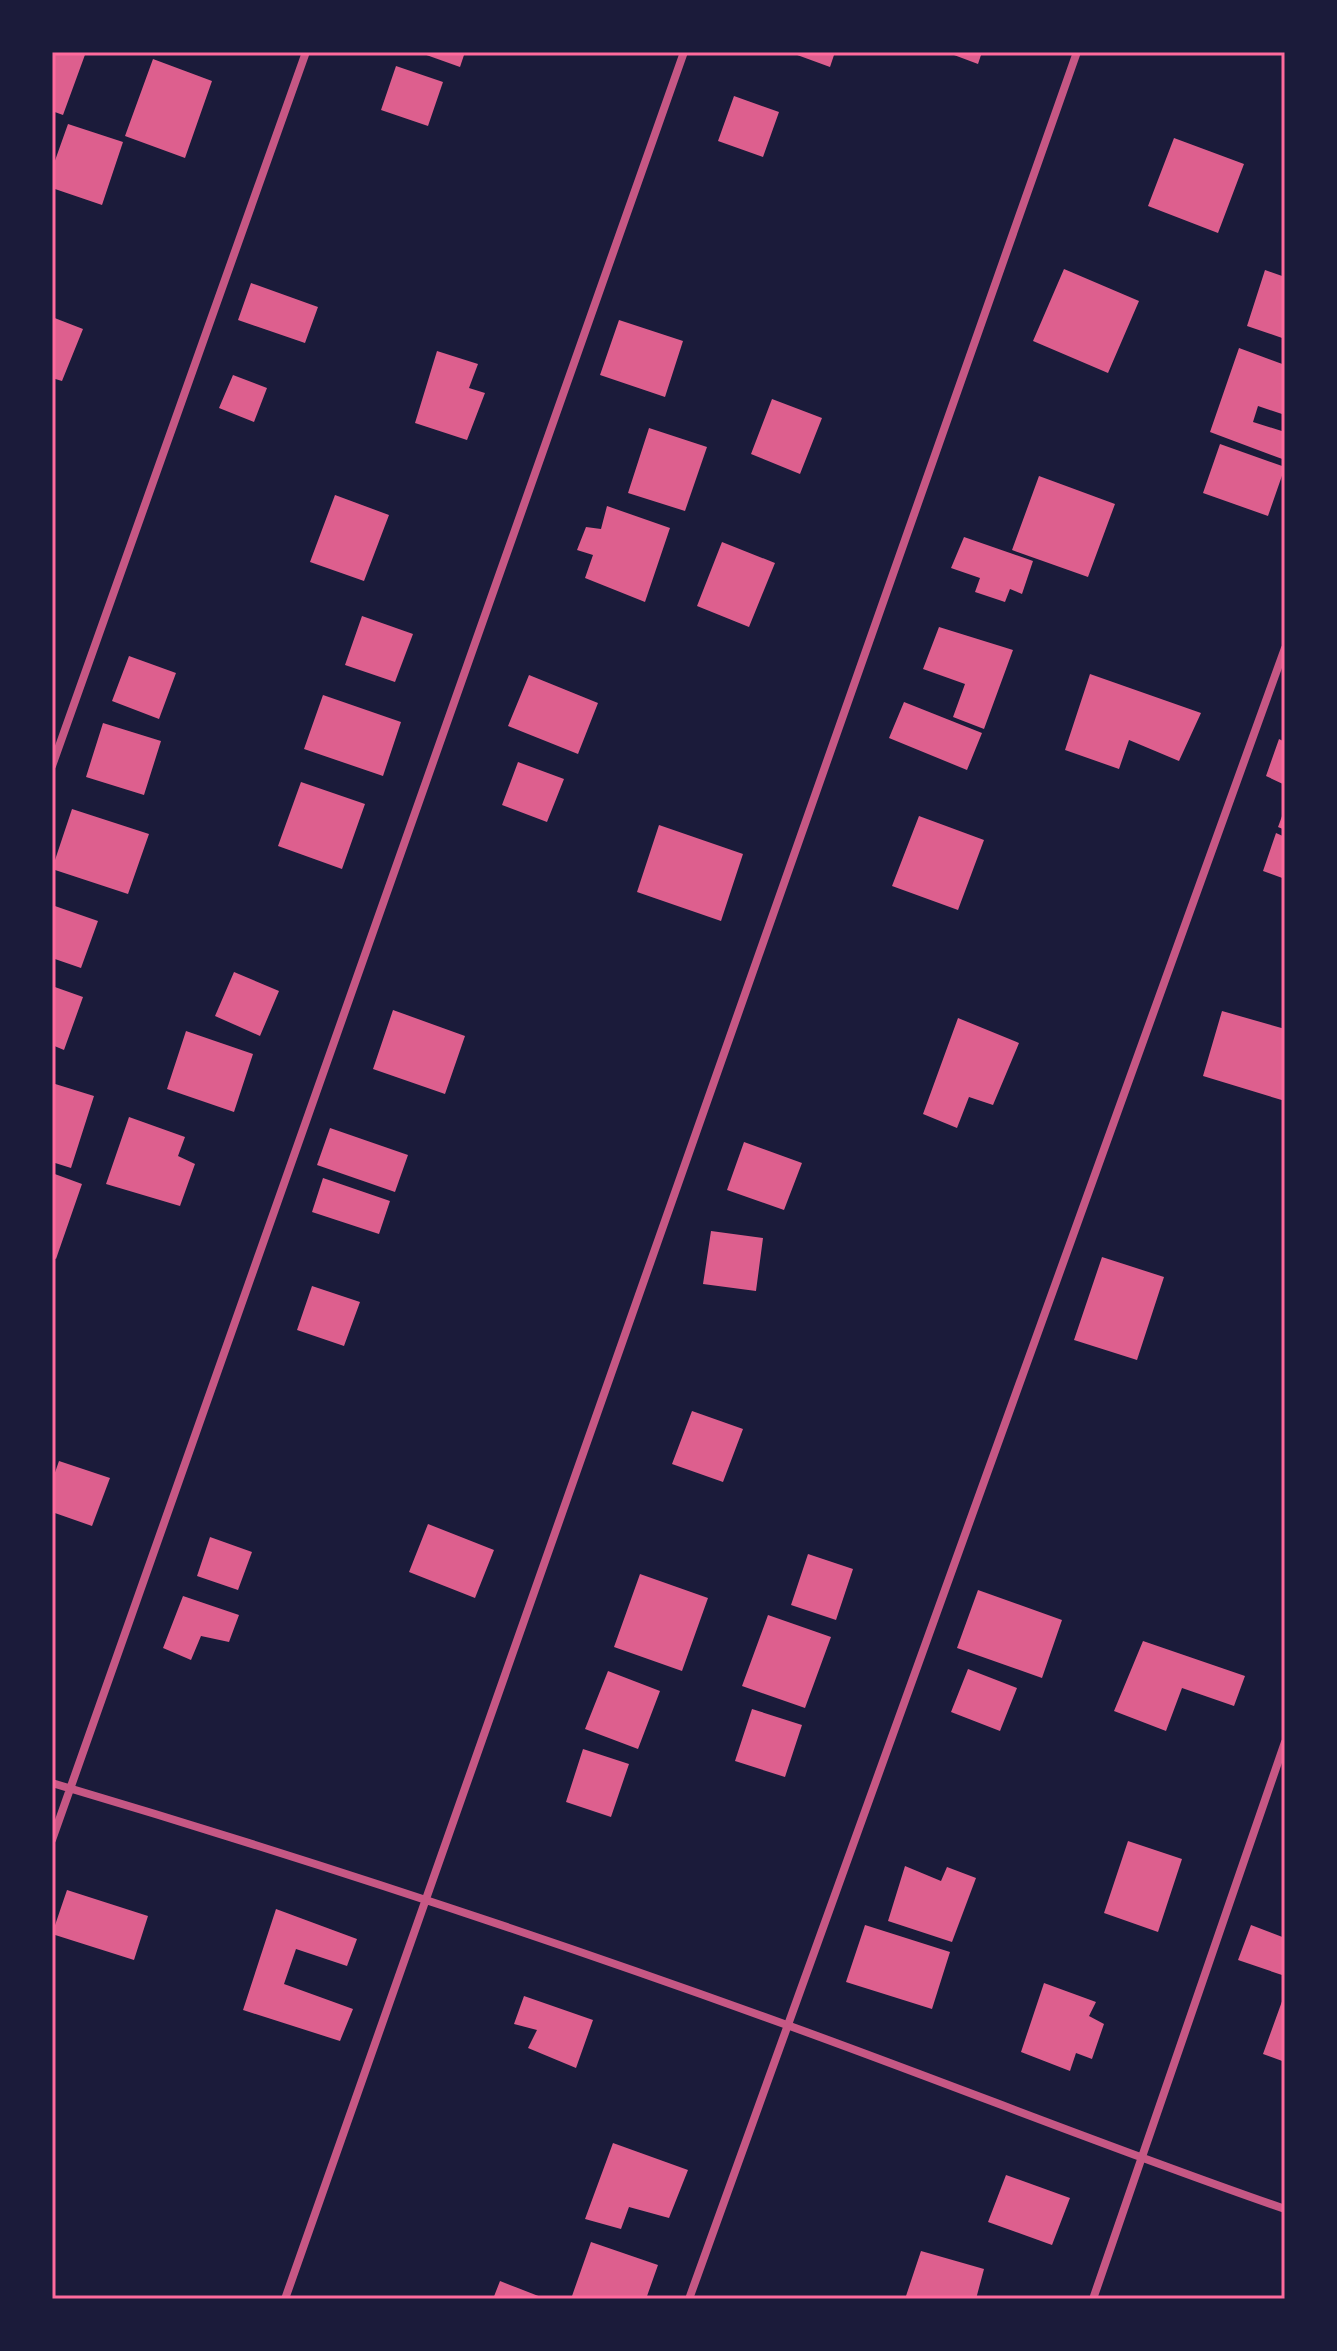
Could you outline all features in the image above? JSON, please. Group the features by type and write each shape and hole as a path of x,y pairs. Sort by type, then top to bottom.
{"street":[{"path":"52,766 306,52"},
{"path":"52,1840 684,52"},
{"path":"285,2299 1077,52"},
{"path":"689,2299 1285,648"},
{"path":"1093,2299 1285,1742"},
{"path":"52,1783 426,1898 788,2025 1141,2160 1285,2209"}],"building":[{"path":"52,52 86,52 63,115 52,111"},
{"path":"418,52 465,52 460,67"},
{"path":"789,52 835,52 830,67"},
{"path":"946,52 982,52 978,64"},
{"path":"153,59 212,81 185,158 125,136"},
{"path":"396,66 443,82 428,126 381,110"},
{"path":"734,96 779,112 763,157 718,141"},
{"path":"68,124 123,142 102,205 52,188 52,169"},
{"path":"1174,138 1244,164 1218,233 1148,206"},
{"path":"1064,269 1139,301 1108,373 1033,341"},
{"path":"1265,270 1285,277 1285,339 1247,326"},
{"path":"251,283 318,307 305,343 238,320"},
{"path":"52,317 83,329 62,381 52,378"},
{"path":"619,320 683,341 665,397 600,375"},
{"path":"1239,348 1285,365 1285,415 1258,406 1253,422 1285,432 1285,460 1210,432"},
{"path":"437,351 478,364 469,388 485,393 467,440 415,423"},
{"path":"233,375 267,388 254,422 219,408"},
{"path":"772,399 822,418 800,474 751,454"},
{"path":"649,428 707,447 685,511 628,493"},
{"path":"1220,444 1285,467 1268,516 1203,493"},
{"path":"1039,476 1115,504 1088,577 1012,550"},
{"path":"335,495 389,515 364,581 310,562"},
{"path":"607,506 670,528 645,602 585,578 593,555 577,550 586,527 601,529"},
{"path":"964,537 1033,561 1022,594 1010,589 1005,602 975,592 980,578 951,568"},
{"path":"722,542 775,563 749,627 697,606"},
{"path":"362,616 413,634 395,682 345,665"},
{"path":"939,627 1013,650 984,729 953,717 965,684 923,669"},
{"path":"129,656 176,673 159,719 112,701"},
{"path":"1090,674 1201,713 1179,761 1129,740 1119,769 1065,750"},
{"path":"529,675 598,703 578,754 508,726"},
{"path":"323,695 401,722 383,776 304,749"},
{"path":"904,702 982,733 967,770 889,738"},
{"path":"103,723 161,741 144,795 86,777"},
{"path":"1279,739 1285,742 1285,785 1266,776"},
{"path":"518,762 564,779 547,822 502,805"},
{"path":"301,782 365,804 342,869 278,846"},
{"path":"1285,808 1285,830 1278,827"},
{"path":"72,809 149,834 128,894 52,869"},
{"path":"919,816 984,840 958,910 892,886"},
{"path":"659,825 743,854 721,921 637,892"},
{"path":"1276,833 1285,837 1285,879 1263,871"},
{"path":"52,905 98,921 81,968 52,958"},
{"path":"234,972 279,991 260,1036 215,1016"},
{"path":"52,986 83,997 64,1050 52,1045"},
{"path":"393,1010 465,1036 445,1094 373,1069"},
{"path":"1222,1011 1285,1029 1285,1101 1203,1076"},
{"path":"958,1018 1019,1043 993,1105 969,1097 957,1128 923,1114"},
{"path":"186,1031 253,1054 234,1112 167,1089"},
{"path":"52,1083 94,1096 71,1168 52,1162"},
{"path":"129,1117 185,1137 178,1156 195,1164 180,1206 106,1184"},
{"path":"330,1128 408,1155 395,1192 317,1165"},
{"path":"744,1142 802,1163 784,1210 727,1190"},
{"path":"52,1173 82,1184 56,1259 52,1257"},
{"path":"323,1178 390,1201 379,1234 312,1212"},
{"path":"711,1231 763,1238 756,1291 703,1284"},
{"path":"1102,1257 1164,1277 1137,1360 1074,1340"},
{"path":"312,1286 360,1302 344,1346 297,1330"},
{"path":"692,1411 743,1429 723,1482 672,1464"},
{"path":"59,1461 110,1478 92,1526 52,1512 52,1481"},
{"path":"428,1524 494,1550 475,1598 409,1572"},
{"path":"210,1537 252,1552 238,1590 197,1576"},
{"path":"808,1554 853,1569 836,1620 791,1605"},
{"path":"640,1574 708,1598 682,1671 614,1647"},
{"path":"978,1590 1062,1620 1042,1678 957,1648"},
{"path":"183,1596 239,1615 229,1642 201,1636 191,1660 163,1648"},
{"path":"768,1615 831,1637 805,1708 742,1686"},
{"path":"1143,1641 1245,1676 1234,1706 1182,1688 1166,1731 1114,1711"},
{"path":"968,1669 1017,1688 1000,1731 951,1712"},
{"path":"608,1671 660,1691 638,1749 585,1729"},
{"path":"752,1709 802,1725 785,1777 735,1761"},
{"path":"583,1749 629,1764 611,1817 566,1802"},
{"path":"1128,1841 1182,1859 1158,1932 1104,1913"},
{"path":"905,1866 941,1881 947,1867 976,1878 952,1942 888,1921"},
{"path":"67,1890 148,1916 134,1960 52,1934"},
{"path":"276,1909 357,1939 347,1966 296,1949 284,1984 353,2009 340,2041 243,2010"},
{"path":"865,1925 950,1952 932,2009 846,1982"},
{"path":"1251,1925 1285,1938 1285,1976 1238,1960"},
{"path":"1044,1983 1096,2002 1089,2016 1104,2024 1092,2059 1076,2053 1070,2071 1021,2052"},
{"path":"1285,1993 1285,2062 1263,2054"},
{"path":"524,1996 593,2020 576,2068 528,2048 537,2030 514,2024"},
{"path":"613,2143 688,2170 669,2218 629,2207 621,2229 585,2219"},
{"path":"1006,2175 1070,2198 1052,2245 988,2222"},
{"path":"591,2242 658,2265 646,2299 580,2299 572,2296"},
{"path":"921,2251 984,2269 976,2299 905,2299"},
{"path":"500,2281 546,2299 493,2299"}]}
